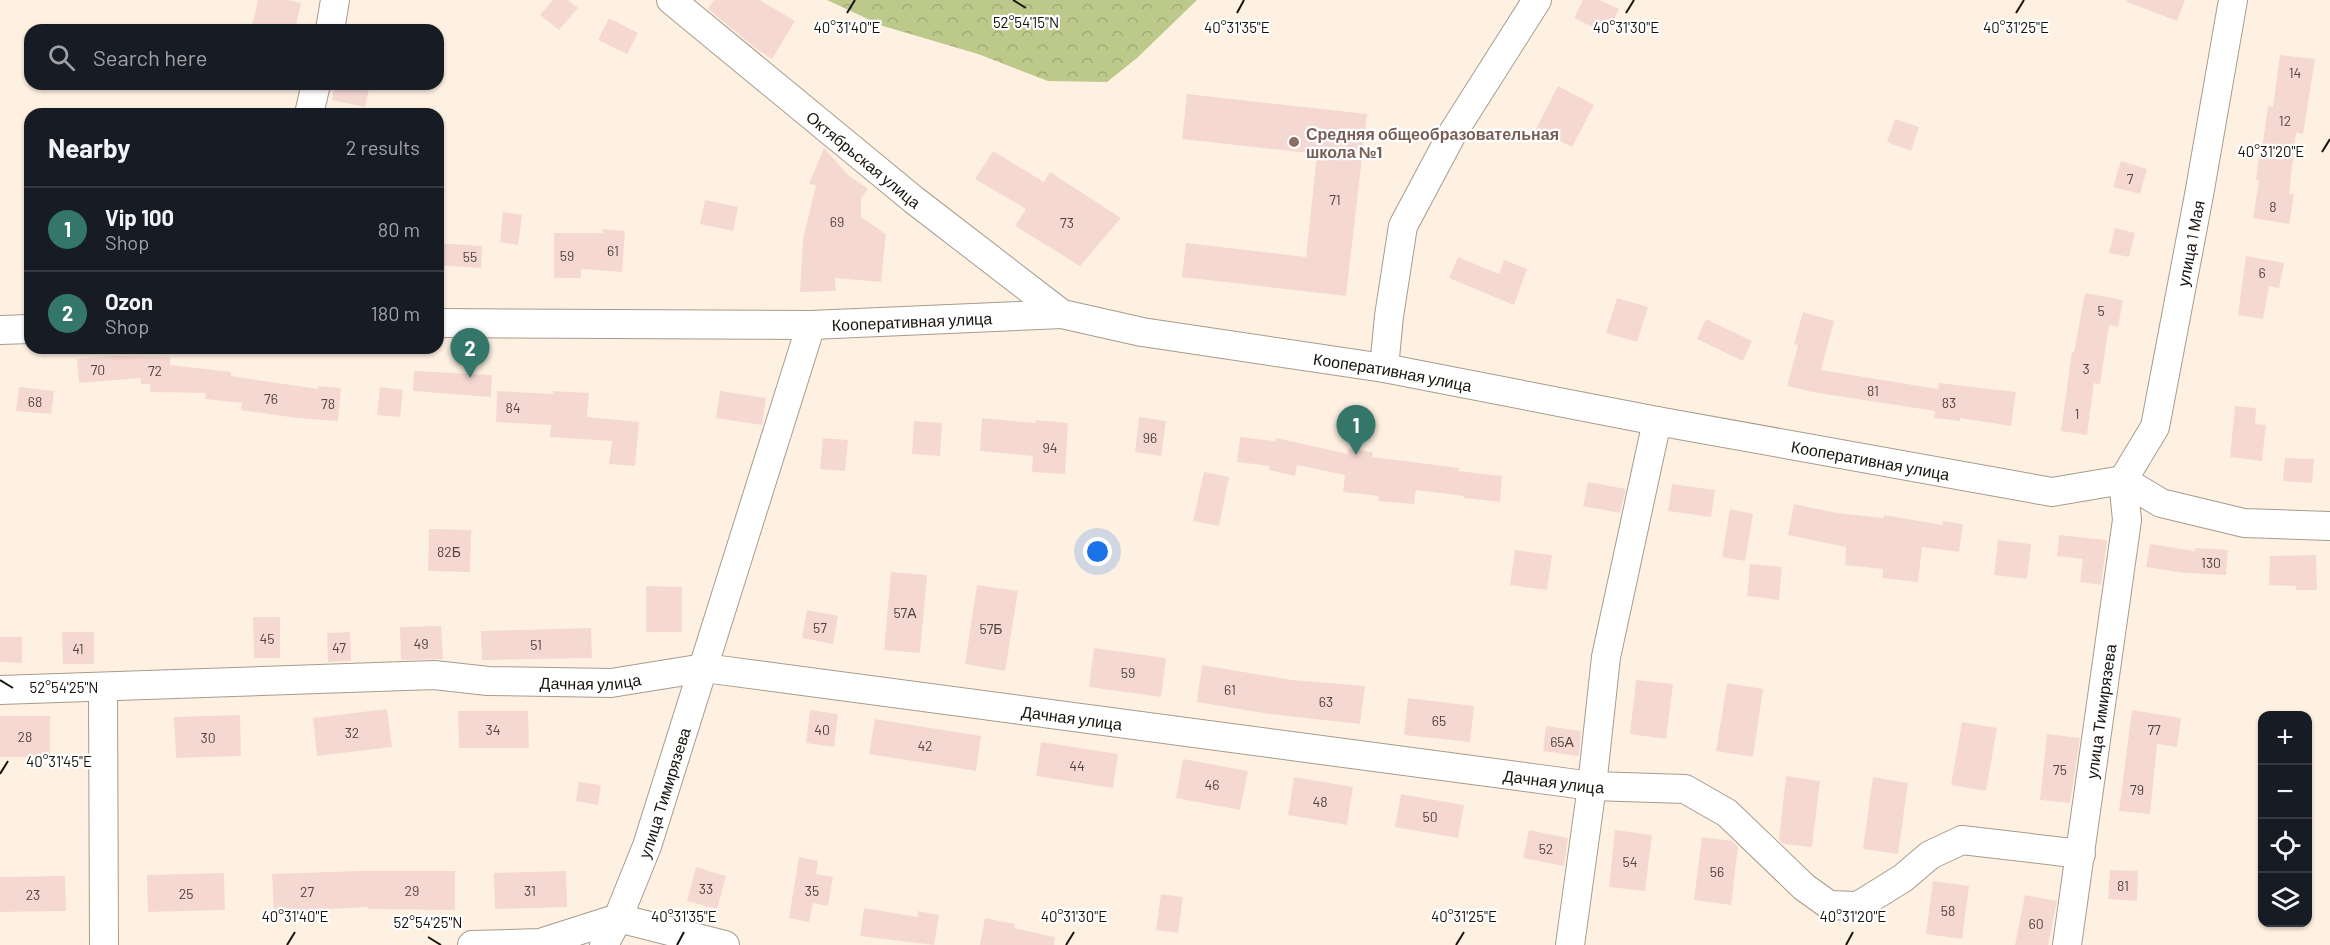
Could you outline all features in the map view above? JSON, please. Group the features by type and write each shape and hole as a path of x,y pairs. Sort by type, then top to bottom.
{"street":[{"path":"331,24 335,0"},
{"name":"Октябрьская улица","path":"671,0 914,200 1062,314"},
{"path":"1384,368 1389,316 1403,226 1452,134 1537,0"},
{"name":"улица 1 Мая","path":"2123,480 2155,427 2233,0"},
{"path":"310,108 315,90"},
{"name":"Кооперативная улица","path":"444,323 811,325 1062,314 1142,332 1384,368 1657,422 2052,492 2123,480"},
{"name":"улица Тимирязева","path":"604,945 618,918 647,846 811,325"},
{"path":"0,330 24,329"},
{"path":"1570,945 1592,786 1606,657 1657,422"},
{"path":"2123,480 2161,503 2244,524 2330,526"},
{"name":"улица Тимирязева","path":"2067,945 2127,520 2123,480"},
{"name":"Дачная улица","path":"0,690 435,675 488,681 611,683 704,668 1592,786 1685,789 1727,813 1804,887 1829,905 1858,906 1903,878 1930,855 1962,840 2081,854"},
{"path":"103,688 104,945"},
{"path":"472,945 540,944 618,918 725,945"}],"green space":[{"path":"827,0 1197,0 1137,58 1107,82 1048,81 978,54 883,26"}],"building":[{"path":"258,0 288,0 301,3 296,24 252,24"},
{"path":"553,0 568,0 578,8 559,30 540,15"},
{"path":"714,0 760,0 795,21 772,59 708,9"},
{"path":"1583,0 1599,0 1619,9 1607,34 1574,18"},
{"path":"2127,0 2185,0 2177,21 2127,2"},
{"path":"609,18 638,33 627,54 598,40"},
{"path":"2280,55 2315,59 2303,134 2296,133 2289,194 2294,194 2289,224 2253,218 2259,180 2256,180 2259,156 2261,156 2268,106 2273,107"},
{"path":"1558,86 1594,105 1572,147 1536,129"},
{"path":"334,90 369,90 365,107 332,100"},
{"name":"Средняя общеобразовательная школа №1","path":"1187,94 1367,114 1346,296 1182,277 1186,243 1306,257 1317,154 1182,139"},
{"path":"1895,119 1919,127 1911,151 1887,142"},
{"path":"824,148 848,175 868,189 861,198 861,217 886,234 881,282 835,278 836,291 800,292 803,239 816,185 809,184"},
{"path":"993,151 1044,182 1050,172 1121,218 1080,266 1015,226 1026,209 975,179"},
{"path":"2121,161 2147,169 2140,194 2113,187"},
{"path":"705,200 738,207 733,231 700,224"},
{"path":"503,212 522,215 518,245 500,242"},
{"path":"2115,228 2135,233 2129,257 2109,253"},
{"path":"603,229 625,231 622,272 581,269 581,278 554,278 554,233 603,233"},
{"path":"444,243 482,246 481,268 444,265"},
{"path":"2246,256 2284,263 2279,288 2269,286 2263,319 2238,315"},
{"path":"1458,257 1499,274 1504,260 1527,269 1514,305 1449,278"},
{"path":"2085,293 2123,300 2118,327 2109,325 2100,384 2094,383 2087,435 2061,431 2072,352 2074,352"},
{"path":"1617,298 1648,307 1637,342 1606,333"},
{"path":"1803,312 1834,321 1821,370 1938,389 1939,383 2016,392 2011,426 1960,418 1960,421 1934,418 1935,411 1787,386 1798,345 1794,344"},
{"path":"1706,319 1752,341 1743,361 1697,339"},
{"path":"113,356 170,357 170,365 231,372 231,376 318,389 318,386 341,388 338,421 241,410 242,403 205,399 206,393 150,392 150,384 141,384 141,378 79,383 77,359"},
{"path":"414,371 492,375 491,397 413,391"},
{"path":"19,387 54,391 51,414 16,411"},
{"path":"380,387 403,390 400,417 377,415"},
{"path":"497,391 589,393 587,417 639,422 635,466 609,464 612,441 550,437 551,425 496,422"},
{"path":"720,391 766,398 762,425 716,418"},
{"path":"2235,406 2256,408 2255,424 2266,425 2262,461 2230,457"},
{"path":"1139,417 1166,421 1161,456 1135,452"},
{"path":"982,418 1035,423 1036,420 1068,423 1065,474 1032,472 1033,456 980,451"},
{"path":"914,421 942,423 940,456 912,454"},
{"path":"1240,437 1275,441 1276,438 1348,454 1348,449 1373,452 1372,457 1502,476 1500,502 1416,490 1414,504 1378,501 1379,496 1343,492 1345,475 1297,465 1295,476 1269,470 1270,466 1237,462"},
{"path":"823,438 848,440 845,471 820,469"},
{"path":"2285,458 2314,459 2312,483 2283,481"},
{"path":"1204,472 1229,477 1219,526 1193,521"},
{"path":"1588,482 1626,489 1620,513 1583,506"},
{"path":"1672,484 1715,490 1711,517 1668,511"},
{"path":"1794,504 1837,513 1883,518 1884,515 1943,525 1943,521 1963,524 1959,552 1922,547 1918,582 1882,578 1883,569 1845,565 1846,547 1788,535"},
{"path":"1730,509 1753,514 1745,561 1722,557"},
{"path":"429,529 471,530 470,572 428,571"},
{"path":"2059,535 2107,540 2101,585 2080,582 2083,559 2057,556"},
{"path":"1998,540 2031,544 2027,579 1994,575"},
{"path":"2150,544 2195,551 2195,548 2228,550 2226,575 2185,573 2146,567"},
{"path":"1515,550 1552,555 1547,590 1510,585"},
{"path":"2316,555 2317,590 2296,590 2296,586 2269,585 2270,556"},
{"path":"1750,564 1782,567 1779,600 1747,596"},
{"path":"891,572 927,575 920,653 884,650"},
{"path":"977,585 1018,591 1005,671 965,664"},
{"path":"646,586 682,587 682,632 646,632"},
{"path":"807,610 838,616 833,644 802,638"},
{"path":"253,617 280,617 280,658 254,658"},
{"path":"441,626 443,659 401,660 400,627"},
{"path":"591,628 592,658 482,660 481,631"},
{"path":"62,632 94,632 94,664 63,664"},
{"path":"350,632 351,661 328,662 327,633"},
{"path":"0,637 22,637 22,663 0,662"},
{"path":"1094,648 1166,658 1161,697 1089,687"},
{"path":"1202,665 1292,680 1365,686 1360,724 1270,714 1197,702"},
{"path":"1636,680 1673,684 1666,739 1630,734"},
{"path":"1727,683 1763,689 1753,757 1716,751"},
{"path":"1408,698 1474,706 1470,742 1404,735"},
{"path":"387,709 392,747 317,756 313,718"},
{"path":"810,710 838,714 834,747 806,743"},
{"path":"2132,710 2181,718 2177,747 2157,744 2150,814 2119,811"},
{"path":"458,711 528,711 529,748 459,748"},
{"path":"240,715 241,756 176,758 174,717"},
{"path":"0,716 50,716 50,757 0,757"},
{"path":"875,719 981,736 976,771 869,754"},
{"path":"1962,722 1997,728 1986,791 1951,785"},
{"path":"1546,726 1581,731 1579,756 1543,751"},
{"path":"2047,734 2080,738 2070,803 2040,800"},
{"path":"1041,742 1118,754 1113,788 1036,776"},
{"path":"1183,759 1248,771 1240,810 1176,798"},
{"path":"1786,776 1820,781 1812,847 1783,844 1779,840"},
{"path":"1294,777 1353,787 1347,825 1288,815"},
{"path":"1873,777 1908,783 1898,854 1863,849"},
{"path":"579,782 601,785 598,805 576,801"},
{"path":"1401,794 1464,805 1458,838 1395,827"},
{"path":"1529,830 1568,838 1564,866 1523,858"},
{"path":"1615,830 1652,835 1645,891 1609,887"},
{"path":"1702,837 1732,841 1738,847 1731,905 1694,900"},
{"path":"799,857 818,861 816,874 833,877 828,906 813,903 809,922 789,918"},
{"path":"696,867 726,876 717,909 687,901"},
{"path":"2110,870 2138,871 2137,901 2108,899"},
{"path":"455,871 455,910 368,909 368,907 274,912 272,874"},
{"path":"566,871 567,907 495,909 494,873"},
{"path":"224,873 225,910 148,912 147,875"},
{"path":"65,876 66,911 0,912 0,877"},
{"path":"1933,881 1969,886 1962,939 1926,934"},
{"path":"1161,894 1183,897 1178,933 1156,930"},
{"path":"2025,895 2057,901 2048,945 2015,945"},
{"path":"864,908 917,917 918,911 939,915 934,945 860,936"},
{"path":"985,918 1015,924 1014,928 1055,937 1054,945 980,945"}],"place":[{"name":"Средняя общеобразовательная школа №1","path":"1294,142"},
{"name":"Ozon","path":"470,378"},
{"name":"Vip 100","path":"1356,455"}]}
